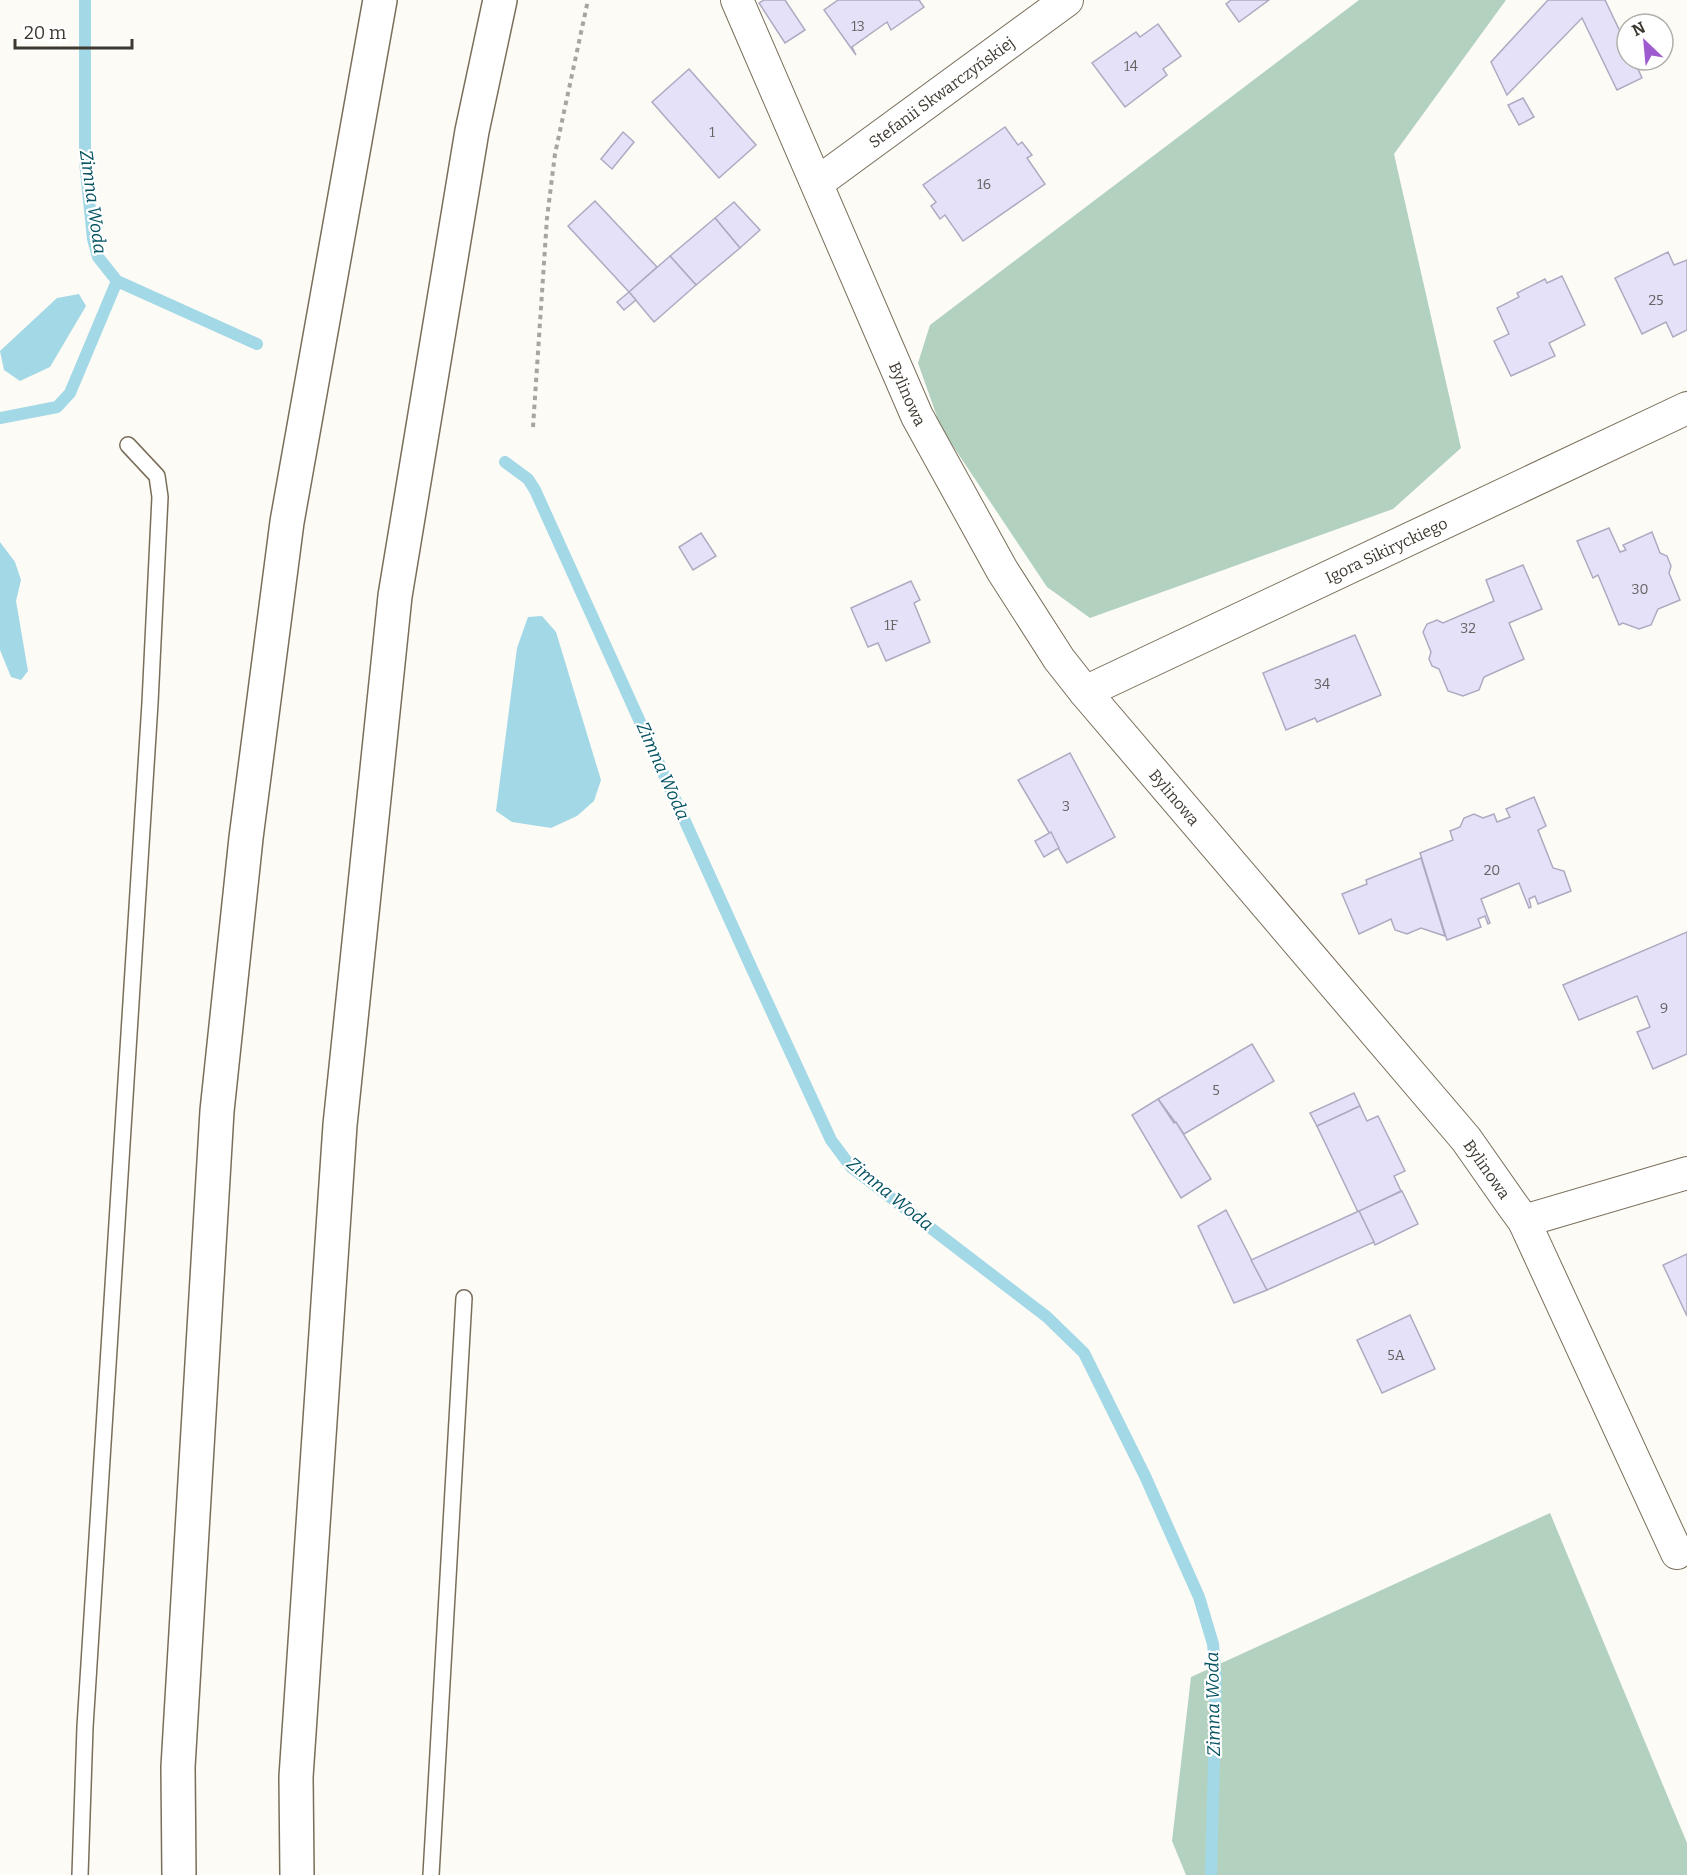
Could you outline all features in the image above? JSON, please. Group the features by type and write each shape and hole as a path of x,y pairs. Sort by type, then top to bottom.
{"highway":[{"path":"179,1875 178,1767 218,1099 246,838 287,522 380,0"},
{"path":"297,1875 296,1777 340,1125 393,619 472,131 500,0"}],"street":[{"name":"Bylinowa","path":"737,0 916,416 1002,570 1059,659 1085,692 1466,1139 1524,1221 1677,1553"},
{"name":"Stefanii Skwarczyńskiej","path":"817,183 1067,0"},
{"name":"Igora Sikiryckiego","path":"1085,692 1687,408"},
{"path":"1524,1221 1687,1173"}],"lane":[{"path":"80,1875 85,1727 150,703 160,497 157,476 129,445"},
{"path":"431,1875 464,1298"}],"path":[{"path":"533,427 547,218 555,154 588,0"}],"green space":[{"path":"1359,0 1506,0 1394,154 1461,448 1393,509 1090,618 1047,587 941,428 918,363 930,325"},
{"path":"1550,1513 1687,1843 1687,1875 1186,1875 1172,1841 1191,1677"}],"water":[{"path":"79,294 86,306 50,367 20,381 4,370 0,351 57,298"},
{"path":"0,542 15,562 21,580 16,601 28,671 21,680 11,677 0,650"},
{"path":"542,616 556,632 601,780 594,801 577,816 551,828 512,822 496,811 517,648 528,617"}],"building":[{"path":"764,0 785,0 805,30 785,43 759,3"},
{"path":"838,0 919,0 924,7 891,30 887,22 852,47 856,55 824,10"},
{"path":"1231,0 1269,0 1239,22 1226,4"},
{"path":"1548,0 1605,0 1615,21 1615,72 1639,72 1642,78 1617,90 1582,18 1507,95 1491,62"},
{"path":"1158,24 1181,56 1163,69 1167,75 1125,107 1092,63 1136,32 1140,37"},
{"path":"689,69 756,145 719,178 652,102"},
{"path":"1523,98 1534,117 1519,125 1508,105"},
{"path":"1005,127 1018,145 1022,142 1032,155 1027,158 1045,184 963,241 945,215 940,219 931,206 936,202 923,185"},
{"path":"623,132 634,142 612,169 601,159"},
{"path":"595,201 657,267 629,292 568,226"},
{"path":"734,202 760,230 740,248 715,218"},
{"path":"715,218 740,248 696,285 670,256"},
{"path":"1668,252 1674,265 1687,260 1687,330 1673,337 1666,322 1642,334 1615,278"},
{"path":"670,256 696,285 654,322 629,292"},
{"path":"1562,276 1585,325 1549,343 1555,356 1511,376 1494,341 1509,334 1497,308 1519,297 1517,293 1545,279 1547,283"},
{"path":"629,292 636,300 624,310 617,302"},
{"path":"1609,528 1620,552 1626,550 1623,545 1652,532 1660,553 1667,556 1671,566 1669,573 1680,600 1658,609 1651,625 1639,629 1623,623 1619,625 1598,575 1593,578 1577,541"},
{"path":"701,533 716,556 693,570 679,547"},
{"path":"1523,565 1542,609 1509,623 1524,659 1484,677 1479,690 1463,696 1448,691 1439,669 1432,666 1429,659 1431,652 1423,632 1427,624 1437,620 1443,623 1494,601 1486,580"},
{"path":"911,581 920,600 914,603 930,642 886,661 878,643 868,647 851,608"},
{"path":"1355,635 1381,695 1317,722 1315,718 1286,730 1263,673"},
{"path":"1070,753 1115,837 1067,863 1018,780"},
{"path":"1534,797 1546,826 1538,830 1553,868 1564,871 1571,891 1538,904 1535,896 1529,899 1531,907 1529,908 1519,883 1481,899 1490,923 1488,924 1485,916 1478,919 1481,927 1447,940 1420,853 1453,840 1450,831 1460,827 1464,818 1474,814 1483,818 1494,814 1497,822 1510,817 1506,809"},
{"path":"1051,832 1059,848 1044,857 1035,841"},
{"path":"1421,858 1445,936 1421,928 1407,934 1395,930 1391,919 1359,934 1342,894 1367,884 1366,880"},
{"path":"1687,932 1687,1054 1653,1069 1637,1032 1650,1027 1637,996 1579,1020 1563,985"},
{"path":"1252,1044 1274,1081 1184,1134 1158,1099"},
{"path":"1354,1093 1360,1106 1317,1126 1310,1113"},
{"path":"1158,1099 1174,1123 1176,1122 1211,1179 1181,1198 1132,1115"},
{"path":"1360,1106 1367,1121 1378,1116 1405,1171 1394,1176 1401,1191 1358,1212 1317,1126"},
{"path":"1402,1191 1418,1224 1375,1245 1359,1211"},
{"path":"1226,1210 1267,1290 1234,1303 1198,1226"},
{"path":"1359,1211 1374,1242 1267,1290 1251,1260"},
{"path":"1687,1254 1687,1316 1663,1265"},
{"path":"1410,1315 1435,1369 1382,1393 1357,1340"}],"waterway":[{"name":"Zimna Woda","path":"85,0 85,162 93,239 98,257 117,281 257,344"},
{"path":"0,418 57,407 70,393 117,281"},
{"name":"Zimna Woda","path":"505,462 528,479 535,490 831,1140 851,1167 1047,1317 1084,1353 1145,1476 1199,1597 1213,1644 1216,1678 1211,1875"}]}
